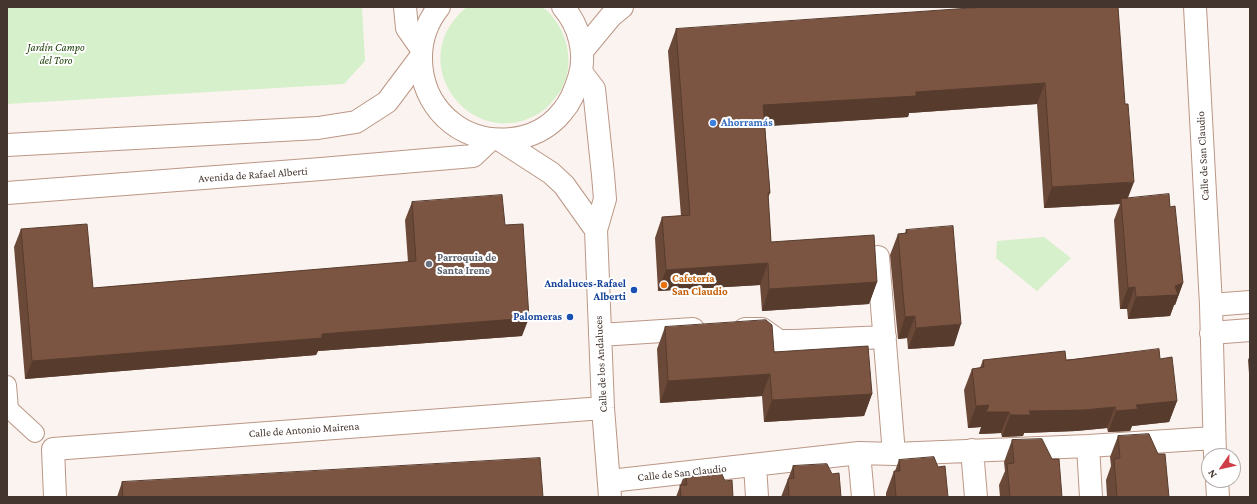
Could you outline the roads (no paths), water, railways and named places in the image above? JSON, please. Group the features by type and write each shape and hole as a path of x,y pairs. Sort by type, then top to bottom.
{"street":[{"path":"405,7 407,28 421,53"},
{"path":"439,7 432,15 426,29 421,53 422,73 425,86 436,106 452,123 469,133 496,139 515,139 529,135 546,127 561,114 573,97 582,62 611,16 622,7"},
{"path":"563,7 569,13 578,32 582,62"},
{"name":"Calle de San Claudio","path":"610,489 755,465 859,453 894,454 1088,446 1214,447 1211,305 1195,7"},
{"path":"7,145 318,128 356,122 387,102 421,53"},
{"name":"Calle de los Andaluces","path":"582,62 594,89 604,175 605,199 596,230 598,315 603,408 610,489"},
{"path":"496,139 551,173 564,186 596,230"},
{"name":"Avenida de Rafael Alberti","path":"7,193 329,169 473,156 496,139"},
{"path":"878,256 894,454"},
{"path":"1211,305 1250,302"},
{"path":"600,335 678,329 762,329 779,340 786,341 885,337"},
{"path":"1211,333 1250,330"},
{"path":"7,385 9,409 35,433"},
{"name":"Calle de Antonio Mairena","path":"55,497 53,449 603,408"},
{"path":"1088,446 1091,497"},
{"path":"972,450 976,497"},
{"path":"859,453 863,497"},
{"path":"755,465 757,497"}],"place":[{"name":"Ahorramás","path":"713,123"},
{"name":"Parroquia de Santa Irene","path":"429,264"},
{"name":"Cafetería San Claudio","path":"664,285"},
{"name":"Andaluces-Rafael Alberti","path":"634,290"},
{"name":"Palomeras","path":"570,317"}],"park label":[{"name":"Jardín Campo del Toro","path":"56,54"}]}
